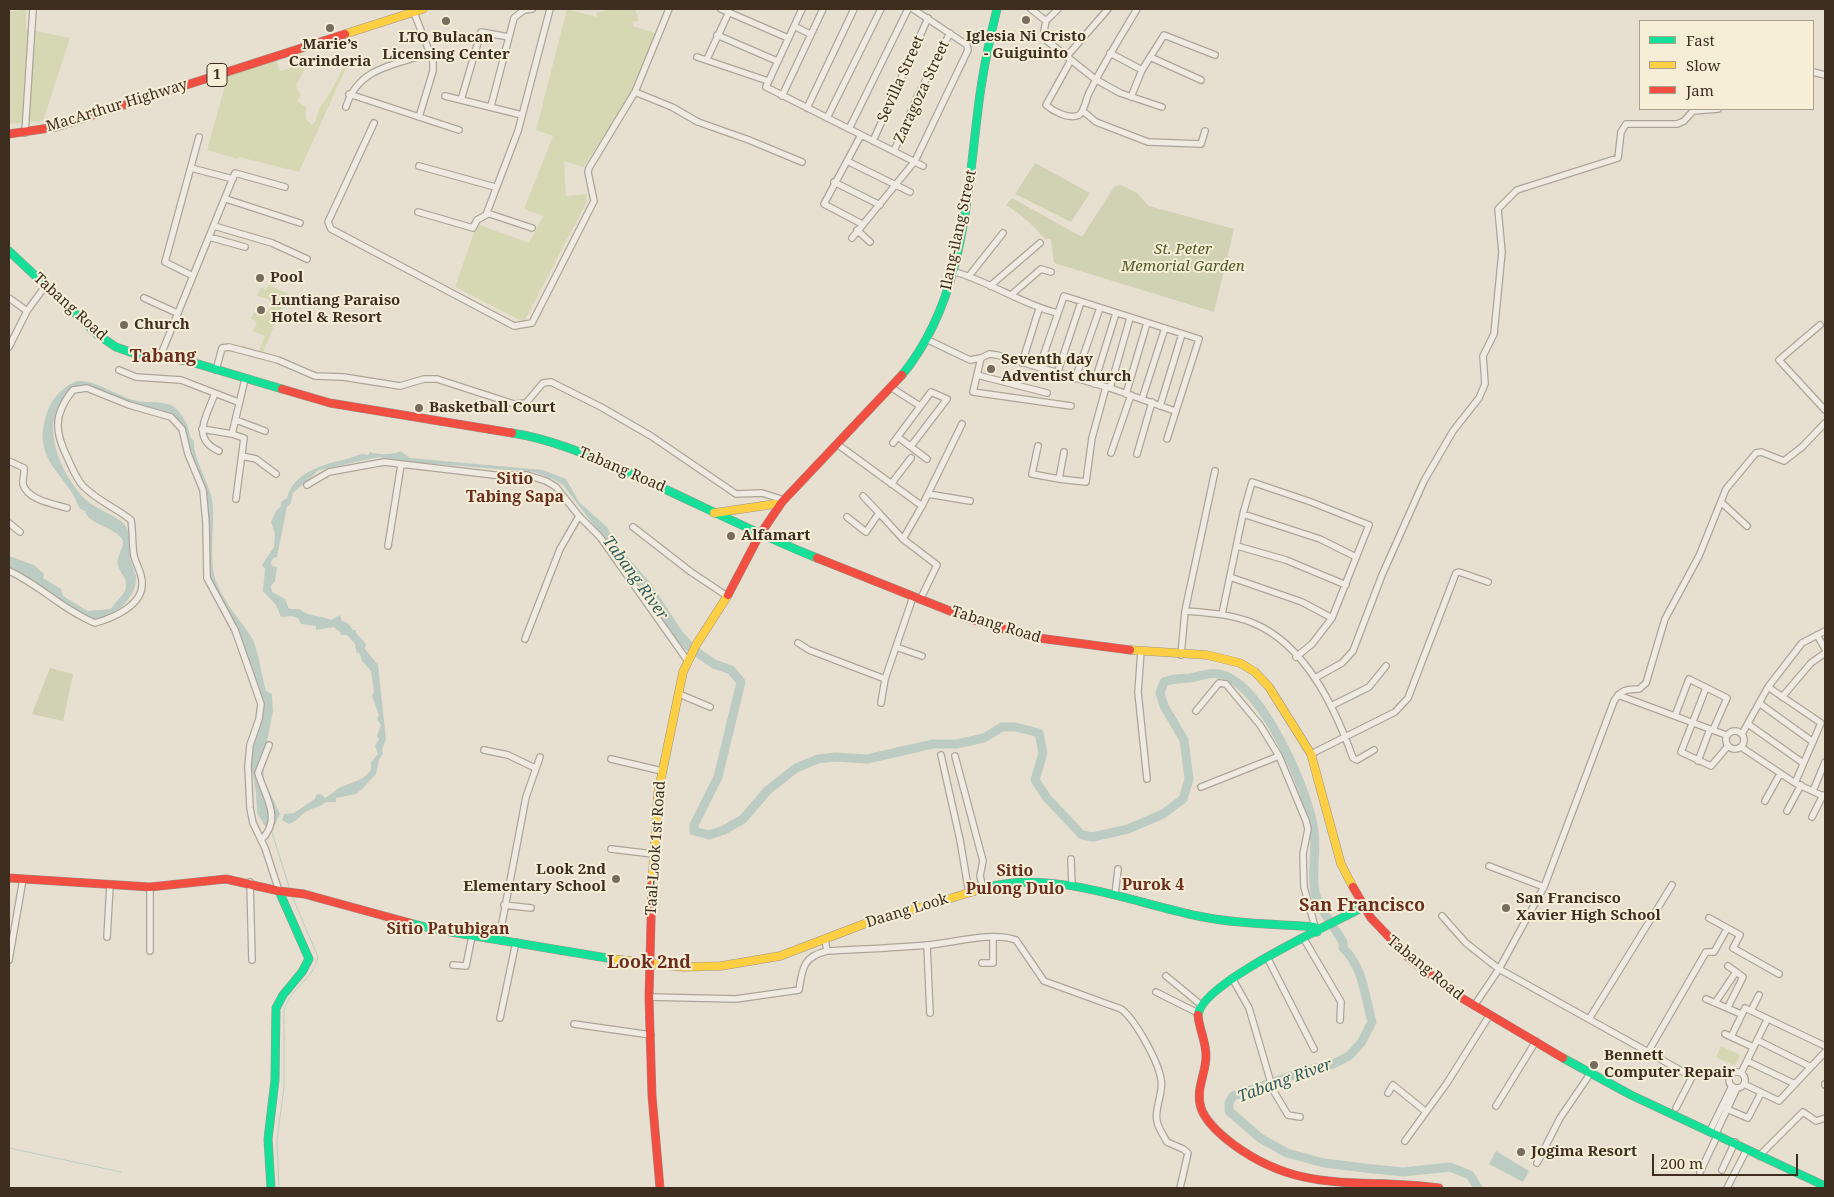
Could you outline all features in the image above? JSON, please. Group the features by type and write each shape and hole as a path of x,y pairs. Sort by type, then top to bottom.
{"main road":[{"name":"MacArthur Highway","path":"9,134 56,122 411,10 423,9"},
{"name":"Ilang-ilang Street","path":"782,503 892,388 926,339 941,310 952,271 974,157 985,61 997,9"},
{"name":"MacArthur Highway","path":"9,129 25,131"},
{"name":"Tabang Road","path":"9,251 98,335 116,347 133,354 188,361 330,403 539,437 600,460 678,494 759,535 970,619 1038,639 1141,652 1224,658 1240,663 1255,672 1280,702 1311,754 1341,864 1363,907 1382,932 1408,957 1474,1006 1590,1074 1631,1096 1735,1142 1759,1156 1825,1186"},
{"path":"714,513 782,503"},
{"name":"Taal-Look 1st Road","path":"660,1188 652,1096 652,1035 648,997 653,854 658,793 679,694 689,657 727,596 759,535 782,503"},
{"path":"9,878 150,888 226,879 250,882 280,891 309,959 307,966 279,997 276,1008 275,1080 268,1139 271,1188"},
{"name":"Daang Look","path":"280,891 304,894 433,929 516,942 580,955 683,967 721,966 780,956 864,924 983,889 1030,881 1072,886 1208,917 1316,929"},
{"path":"1363,907 1330,926 1316,929 1304,939 1267,957 1232,978 1200,1004 1196,1012 1206,1049 1199,1096 1204,1114 1230,1140 1255,1160 1281,1172 1323,1184 1439,1188"}],"street":[{"path":"25,131 33,9"},
{"path":"491,106 514,18 518,14 532,9"},
{"path":"418,212 473,228 477,220 487,213 495,187 504,170 522,114 550,9"},
{"path":"374,123 328,222 331,229 514,326 532,323 594,201 588,172 589,168 636,92 669,9"},
{"path":"721,9 788,38"},
{"path":"802,9 766,87 923,166"},
{"path":"782,96 823,9"},
{"path":"807,108 854,9"},
{"path":"827,118 881,9"},
{"path":"849,129 908,9"},
{"path":"852,238 915,161 968,50 967,45 914,9"},
{"path":"1031,9 1046,22"},
{"path":"1058,9 1046,22 1044,31 1046,40 1095,79 1131,97 1162,107"},
{"path":"1108,9 1069,58 1046,105 1059,113 1078,116 1083,111 1095,79 1137,9"},
{"path":"411,10 432,61 432,81 419,117"},
{"path":"707,59 717,34 730,12"},
{"name":"Sevilla Street","path":"873,140 928,18"},
{"path":"794,26 810,34"},
{"path":"460,100 481,32 509,37"},
{"name":"Zaragoza Street","path":"894,151 918,95 950,33"},
{"path":"717,34 777,61"},
{"path":"1131,97 1142,70 1160,40 1166,35 1215,55"},
{"path":"346,107 350,94 367,75 430,53"},
{"path":"1110,53 1142,70"},
{"path":"697,57 768,81"},
{"path":"1150,57 1201,80"},
{"path":"636,92 672,107 698,122 756,142 802,162"},
{"path":"350,94 459,130"},
{"path":"445,96 522,114"},
{"path":"1314,678 1342,663 1353,651 1382,575 1424,481 1453,431 1479,398 1485,384 1484,356 1494,334 1502,252 1498,209 1517,190 1618,158 1621,132 1626,124 1677,124 1684,121 1694,111 1706,110"},
{"path":"1083,111 1096,122 1153,143 1201,144 1205,130"},
{"path":"861,135 834,182 824,204 862,224"},
{"path":"193,276 165,262 198,137"},
{"path":"847,161 910,192"},
{"path":"419,166 495,187"},
{"path":"191,168 233,179"},
{"path":"160,357 235,173 285,187"},
{"path":"834,182 880,205"},
{"path":"226,198 300,223"},
{"path":"487,213 532,228"},
{"path":"214,226 272,244 307,259"},
{"path":"858,230 870,242"},
{"path":"969,276 1003,233"},
{"path":"209,237 245,247"},
{"path":"990,286 1040,244"},
{"path":"1011,295 1041,269 1051,272"},
{"path":"952,271 969,276 1039,309 1058,313"},
{"path":"9,347 12,334 46,285"},
{"path":"1039,368 1064,296 1199,339 1167,439"},
{"path":"9,298 27,311"},
{"path":"144,298 177,313"},
{"path":"1057,374 1080,302"},
{"path":"1075,379 1100,308"},
{"path":"1022,363 1039,309"},
{"path":"1094,384 1116,313"},
{"path":"1038,446 1029,473 1086,482 1092,438 1130,318"},
{"path":"1111,453 1147,323"},
{"path":"1820,325 1779,360 1825,410"},
{"path":"1142,399 1165,328"},
{"path":"1160,406 1182,334"},
{"path":"926,339 970,360 989,354 1128,394 1175,411"},
{"path":"216,370 222,348 229,348 278,360 316,376 343,377 400,386 424,379 437,379 514,404 526,403 543,383 551,382 601,406 651,436 736,494 762,493 782,503"},
{"path":"980,358 973,392 1071,406"},
{"path":"119,370 136,377 181,380 238,402"},
{"path":"977,375 1047,393"},
{"path":"232,434 244,379"},
{"path":"9,571 48,594 75,615 95,623 116,616 126,609 138,596 142,582 134,556 131,520 84,487 61,444 57,429 61,409 73,390 87,388 129,405 171,418 182,429 188,454 203,490 207,578 235,630 260,704 259,719 250,745 248,766 250,808 253,823 262,839 280,891"},
{"path":"892,388 920,406"},
{"path":"894,443 930,392 947,399 912,446"},
{"path":"215,393 202,429 203,440 206,444 219,451"},
{"path":"1137,454 1152,402"},
{"path":"236,420 265,431"},
{"path":"1474,1006 1499,969 1544,887 1618,695 1628,689 1640,689 1646,682 1665,619 1699,556 1726,489 1756,453 1761,452 1784,461 1802,447 1825,423"},
{"path":"903,539 922,506 962,424"},
{"path":"202,429 244,438 236,499"},
{"path":"898,437 927,458"},
{"path":"837,444 922,506"},
{"path":"1059,479 1064,452"},
{"path":"242,456 256,459 276,474"},
{"path":"891,484 911,458"},
{"path":"9,461 24,468 23,485 27,491 36,498 67,508"},
{"path":"307,485 323,475 343,469 384,462 494,475 528,475 546,481 556,487 579,516 600,537 689,657"},
{"path":"388,546 401,465"},
{"path":"1181,655 1185,611 1215,471"},
{"path":"1222,614 1243,514 1252,482 1331,509 1369,525 1332,618 1312,644 1296,657"},
{"path":"928,494 970,501"},
{"path":"863,496 903,539 937,564 917,598 896,647 881,703"},
{"path":"1721,502 1747,526"},
{"path":"847,516 866,532 879,513"},
{"path":"1243,514 1320,539 1356,557"},
{"path":"525,639 560,549 579,516"},
{"path":"9,523 20,532"},
{"path":"633,527 690,572 727,596"},
{"path":"1237,546 1286,560 1346,585"},
{"path":"1311,754 1395,712 1408,698 1456,574 1459,572 1488,582"},
{"path":"1230,577 1302,602 1332,618"},
{"path":"1185,611 1222,614 1266,629 1296,657 1314,678 1331,706 1353,758 1356,760 1374,750"},
{"path":"1742,734 1768,688 1802,644 1825,631"},
{"path":"1817,635 1825,649"},
{"path":"798,642 809,650 886,679"},
{"path":"896,647 922,656"},
{"path":"1141,652 1138,692 1147,779"},
{"path":"1782,697 1811,663 1825,653"},
{"path":"1331,706 1369,687 1386,666"},
{"path":"1675,716 1690,679 1727,698 1698,761"},
{"path":"1196,710 1219,683 1226,684 1260,725 1279,756 1308,829 1303,854 1304,887 1316,929"},
{"path":"1706,688 1681,752 1711,766 1728,746"},
{"path":"1768,688 1821,723 1803,763 1798,784 1787,811"},
{"path":"679,694 710,706"},
{"path":"1618,695 1726,735 1735,730 1742,734 1744,739 1740,747 1733,749 1725,741 1726,735"},
{"path":"1759,703 1813,742"},
{"path":"1816,720 1825,718"},
{"path":"1748,724 1803,763"},
{"path":"262,839 273,823 272,811 258,773 268,745"},
{"path":"1740,747 1780,774 1824,796 1812,817"},
{"path":"484,750 508,756 535,768"},
{"path":"941,755 960,840 969,893"},
{"path":"955,756 983,861 980,876 983,889"},
{"path":"1201,787 1279,756"},
{"path":"499,939 526,797 540,757"},
{"path":"611,759 662,771"},
{"path":"1813,791 1825,762"},
{"path":"1765,801 1780,774"},
{"path":"610,848 653,854"},
{"path":"1071,859 1072,886"},
{"path":"1489,866 1544,887"},
{"path":"1115,895 1118,869"},
{"path":"9,960 22,879"},
{"path":"250,882 252,960"},
{"path":"1589,1020 1672,885"},
{"path":"107,937 110,886"},
{"path":"150,888 150,950"},
{"path":"504,905 531,908"},
{"path":"1442,916 1466,943 1499,969 1692,1077 1676,1108"},
{"path":"1709,918 1740,935 1734,948 1779,974"},
{"path":"1648,1052 1706,952 1714,952 1727,929"},
{"path":"453,965 466,966 472,936"},
{"path":"982,963 993,963 993,937"},
{"path":"648,997 736,999 799,990 810,956 827,951 927,945 993,937 1016,940 1044,982 1121,1009 1130,1016 1148,1047 1161,1077 1162,1090 1157,1121 1167,1142 1188,1153 1180,1188"},
{"path":"825,939 827,951"},
{"path":"1304,939 1341,1002 1340,1020"},
{"path":"500,1018 516,942"},
{"path":"927,945 930,1013"},
{"path":"1267,957 1314,1049"},
{"path":"1728,966 1743,977 1728,1007"},
{"path":"1715,1003 1736,972"},
{"path":"1166,976 1200,1004"},
{"path":"1232,978 1249,1008 1273,1090 1288,1115 1300,1118"},
{"path":"1156,992 1196,1012"},
{"path":"1751,1011 1759,994"},
{"path":"1706,999 1728,1007 1740,1014"},
{"path":"1753,1047 1728,1035 1745,1008 1825,1046"},
{"path":"1405,1141 1447,1083 1490,1016"},
{"path":"1741,1073 1767,1020"},
{"path":"574,1024 652,1035"},
{"path":"1757,1040 1811,1067"},
{"path":"1496,1106 1536,1041"},
{"path":"1734,1087 1744,1084 1779,1101 1825,1052"},
{"path":"1747,1062 1795,1084"},
{"path":"1700,1172 1734,1087 1730,1076 1736,1072 1741,1073 1745,1078 1744,1084"},
{"path":"1537,1163 1560,1118 1590,1074"},
{"path":"1388,1093 1393,1085 1425,1111"},
{"path":"1725,1108 1748,1118 1761,1093"},
{"path":"1759,1156 1803,1112 1816,1121 1825,1118"},
{"path":"1722,1170 1735,1142"},
{"path":"1727,1188 1747,1149"}],"green space":[{"path":"26,9 26,29 70,38 43,121 9,124 9,12"},
{"path":"567,9 597,17 596,13 609,9 635,9 639,21 633,22 633,26 658,34 634,93 583,167 564,161 566,196 587,194 586,203 524,322 455,287 477,224 529,243 543,216 524,209 553,136 536,130"},
{"path":"299,52 302,52 306,66 296,86 301,95 297,101 306,107 306,118 311,125 315,122 320,107 349,61 299,172 239,157 238,159 207,150 228,75 276,60 280,71 302,64"},
{"path":"1035,163 1090,193 1071,222 1015,194"},
{"name":"St. Peter Memorial Garden","path":"1121,185 1137,193 1149,206 1234,229 1214,312 1054,263 1051,239 1045,239 1027,220 1006,205 1012,198 1082,237 1114,187"},
{"path":"269,285 288,294 262,354 241,346 259,351 265,336 253,331 257,322 251,319 254,312 263,316 273,305 268,299 257,296 261,287 266,290"},
{"path":"50,668 73,674 63,721 32,714"},
{"path":"1721,1046 1740,1055 1735,1066 1716,1057"}],"water":[{"path":"77,381 94,384 136,401 171,405 183,417 190,437 194,441 197,460 213,504 212,559 215,578 222,595 255,644 266,691 272,694 273,712 263,761 264,780 280,814 273,829 268,831 257,813 251,762 252,744 262,705 240,639 208,576 205,497 176,420 86,387 66,397 58,409 54,422 56,450 62,465 77,490 95,507 121,521 127,528 130,540 131,563 136,579 132,594 121,607 107,616 91,619 9,568 9,556 34,565 44,574 43,578 61,589 63,596 88,611 111,609 126,588 125,579 118,565 118,558 123,545 122,539 113,531 91,519 85,511 80,509 74,496 46,454 43,442 43,427 50,405 63,389"},
{"path":"400,451 410,458 543,470 566,479 579,502 608,528 612,539 652,585 682,631 694,644 688,651 676,641 657,608 563,485 555,480 534,472 411,462 379,457 319,470 293,493 291,503 287,507 277,557 273,558 271,563 272,566 277,567 275,581 271,586 272,592 285,599 289,609 299,609 331,620 340,615 342,621 348,623 353,630 356,630 356,633 366,644 365,649 378,665 386,739 376,774 362,789 356,794 336,798 336,802 326,802 289,824 282,820 284,814 294,813 315,799 316,795 321,794 325,798 339,788 368,774 371,770 371,762 378,754 375,746 379,739 377,736 381,725 377,719 379,715 372,696 374,692 371,671 362,661 359,652 357,654 355,644 347,635 341,635 334,627 316,630 316,626 301,624 298,618 291,616 281,617 276,605 263,591 265,569 262,565 274,547 275,534 271,522 276,511 281,506 281,502 287,498 291,488 304,475 313,470 359,455 368,455 370,452 385,454"},
{"path":"1496,1151 1529,1171 1523,1182 1489,1164"}],"waterway":[{"name":"Tabang River","path":"688,646 714,664 731,670 741,682 718,777 694,825 694,831 709,835 724,830 743,819 768,790 796,768 818,759 835,757 867,759 933,744 956,744 984,738 1002,727 1015,727 1039,733 1043,753 1035,780 1047,798 1082,835 1093,837 1128,829 1163,814 1183,799 1189,779 1184,740 1164,706 1160,693 1164,682 1208,674 1221,674 1241,686 1256,701 1270,722 1283,745 1304,793 1314,831 1315,892 1323,911 1343,942 1343,948 1350,955 1359,973 1372,1022 1361,1043 1349,1056 1333,1064 1308,1070 1233,1096 1229,1103 1229,1111 1260,1138 1287,1153 1324,1163 1403,1172 1450,1167 1470,1175 1478,1188"},
{"path":"271,829 290,890"},
{"path":"279,1188 277,1140 284,1087 284,1011 290,997 312,972 318,957 292,896"},
{"path":"9,1148 121,1172"}],"traffic: fast":[{"path":"902,375 923,344 939,312 951,277 966,205 983,73 997,9"},
{"path":"9,251 98,335 116,347 133,353 188,361 282,389"},
{"path":"512,433 542,439 599,460 817,558"},
{"path":"985,888 1011,883 1038,882 1065,885 1212,919 1315,927 1317,932"},
{"path":"271,1188 268,1139 275,1080 276,1008 309,959 279,891"},
{"path":"1198,1015 1205,1002 1221,987 1243,971 1363,907"},
{"path":"410,923 433,929 613,959"},
{"path":"1563,1058 1631,1095 1825,1186"}],"traffic: slow":[{"path":"345,34 423,9"},
{"path":"714,513 775,504 779,507"},
{"path":"652,884 658,793 683,672 696,645 728,595"},
{"path":"1130,650 1207,655 1240,663 1255,672 1269,687 1311,754 1341,864 1353,887"},
{"path":"613,959 683,967 721,966 780,956 864,924 985,888"}],"traffic: jam":[{"path":"9,134 56,127 345,34"},
{"path":"728,595 759,536 782,502 902,375"},
{"path":"282,389 330,403 512,433"},
{"path":"817,558 970,619 1031,637 1130,650"},
{"path":"9,878 150,887 226,879 279,891 304,894 410,923"},
{"path":"652,884 649,997 652,1096 660,1188"},
{"path":"1353,887 1371,918 1408,957 1460,997 1563,1058"},
{"path":"1198,1015 1206,1056 1199,1101 1203,1114 1210,1124 1234,1145 1260,1161 1284,1172 1309,1178 1333,1182 1439,1188"}],"place":[{"name":"Iglesia Ni Cristo - Guiguinto","path":"1026,20"},
{"name":"LTO Bulacan Licensing Center","path":"446,21"},
{"name":"Marie’s Carinderia","path":"330,28"},
{"name":"Pool","path":"260,278"},
{"name":"Luntiang Paraiso Hotel & Resort","path":"261,310"},
{"name":"Church","path":"124,325"},
{"name":"Seventh day Adventist church","path":"991,369"},
{"name":"Basketball Court","path":"419,408"},
{"name":"Alfamart","path":"731,536"},
{"name":"Look 2nd Elementary School","path":"616,879"},
{"name":"San Francisco Xavier High School","path":"1506,908"},
{"name":"Bennett Computer Repair","path":"1594,1065"},
{"name":"Jogima Resort","path":"1521,1152"}],"district":[{"name":"Tabang","path":"163,357"},
{"name":"Sitio Tabing Sapa","path":"515,488"},
{"name":"Sitio Pulong Dulo","path":"1015,880"},
{"name":"Purok 4","path":"1153,885"},
{"name":"San Francisco","path":"1362,906"},
{"name":"Sitio Patubigan","path":"448,929"},
{"name":"Look 2nd","path":"649,963"}]}
